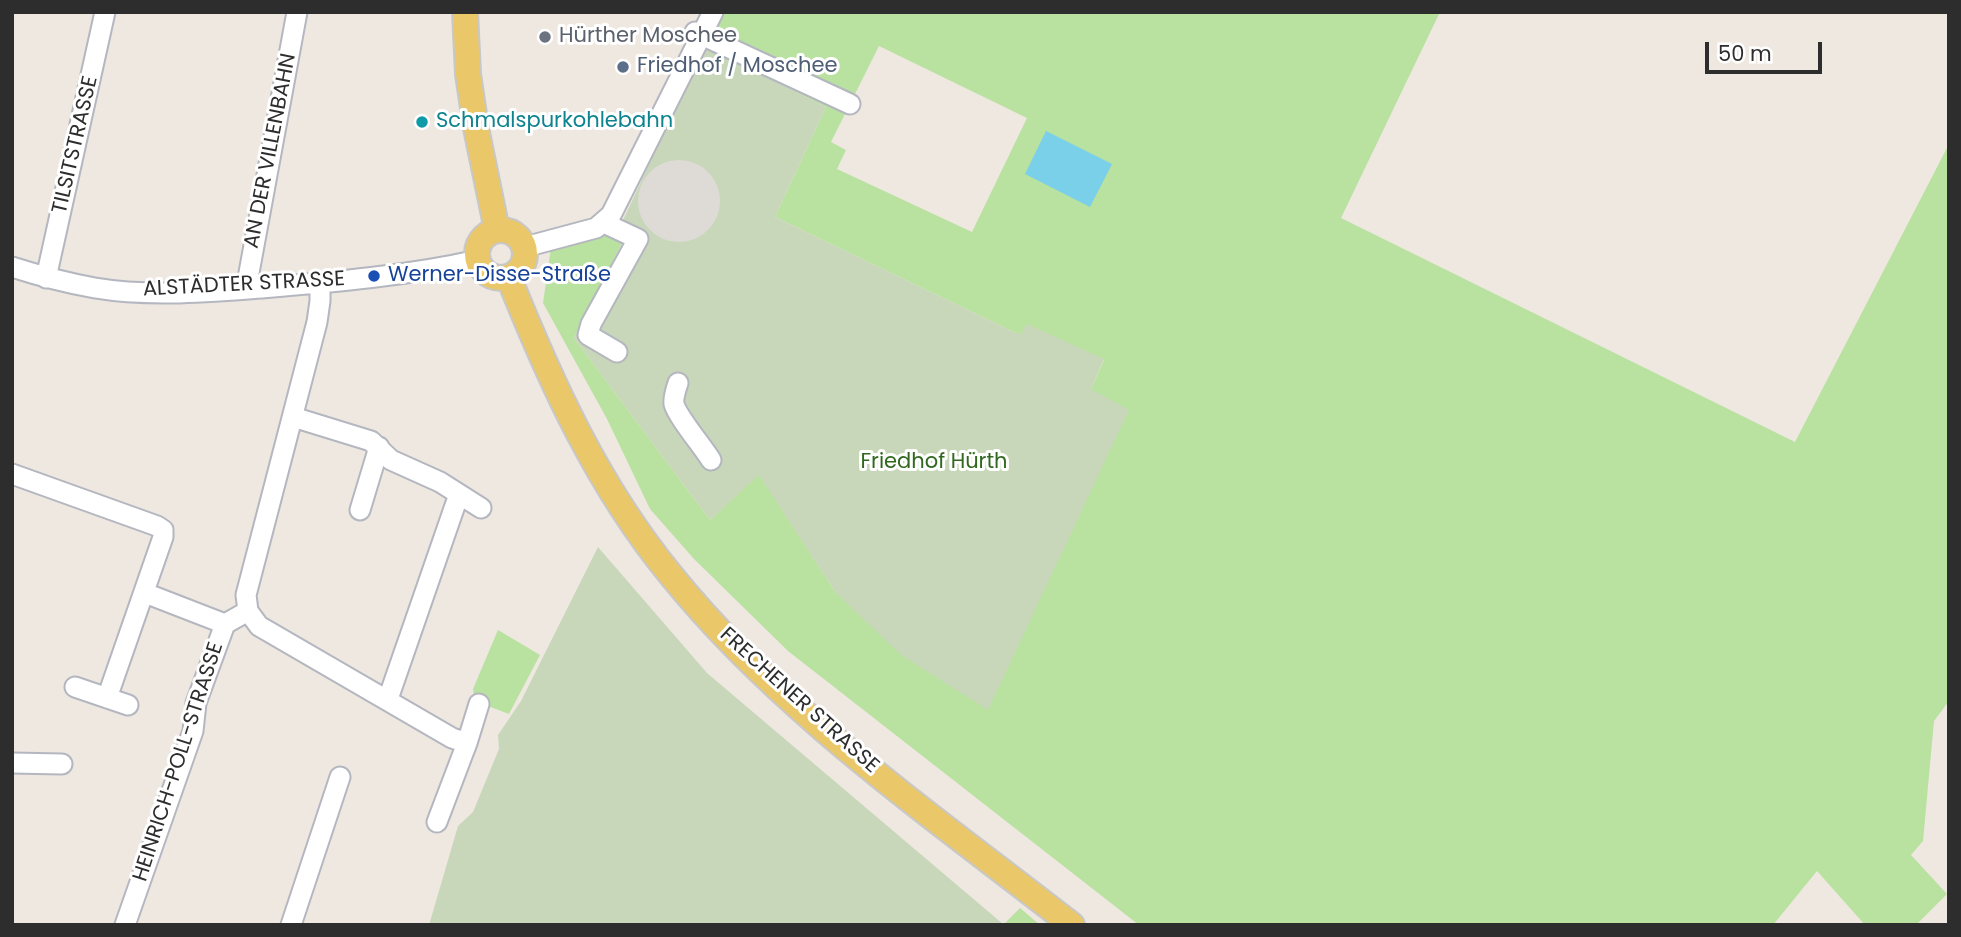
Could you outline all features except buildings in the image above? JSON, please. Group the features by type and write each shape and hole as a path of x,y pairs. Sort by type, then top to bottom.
{"main road":[{"path":"465,12 468,74 476,128 498,230"},
{"path":"498,230 517,236 525,247 523,266 509,278 494,278 486,274 478,260 479,244 498,230"},
{"name":"FRECHENER STRASSE","path":"509,278 546,367 586,451 669,574 761,672 825,730 1072,925"}],"street":[{"name":"TILSITSTRASSE","path":"46,278 105,12"},
{"name":"AN DER VILLENBAHN","path":"246,289 297,12"},
{"path":"525,247 596,228 611,215 627,169 698,34 713,12"},
{"path":"698,34 850,104"},
{"path":"604,223 638,239 590,324 588,335 617,352"},
{"name":"ALSTÄDTER STRASSE","path":"12,267 46,278 97,288 137,292 191,292 320,284 478,260"},
{"path":"320,284 317,322 246,596 248,611 259,626 452,738 467,743"},
{"path":"678,383 674,404 679,416 711,460"},
{"path":"293,417 371,442 391,460 440,482 481,508"},
{"path":"360,510 379,447"},
{"path":"12,474 163,530 145,593 107,698"},
{"path":"388,699 459,494"},
{"path":"145,593 225,624"},
{"name":"HEINRICH-POLL-STRASSE","path":"125,925 194,731 196,703 225,624 248,611"},
{"path":"75,687 128,705"},
{"path":"437,822 467,743 478,704"},
{"path":"12,764 62,764"},
{"path":"291,925 340,778"}],"green space":[{"path":"722,12 1440,12 1341,218 1795,442 1949,144 1949,701 1934,721 1923,841 1911,855 1947,894 1916,925 1865,925 1817,871 1773,925 1139,925 788,651 694,559 650,509 607,419 543,303 551,247 607,231 624,239 574,338 710,520 759,474 836,593 1091,389 1104,360 1020,335 775,217 826,107 705,46","holes":["879,46 1027,118 972,232 837,169 846,150 831,142"]},
{"name":"Friedhof Hürth","path":"705,46 826,107 775,217 1020,335 1027,324 1104,359 1091,389 1129,410 988,710 901,655 836,593 759,475 710,520 574,338 624,240 615,237"},
{"path":"598,547 707,673 1003,924 429,925 458,826 473,812 499,749 498,735 521,701"},
{"path":"498,630 540,655 509,714 475,701 473,689"},
{"path":"1020,908 1040,925 1003,925"}],"shaded area":[{"path":"679,160 695,164 708,172 716,185 720,201 716,217 708,230 695,238 679,242 663,238 650,230 642,217 638,201 642,185 650,172 663,164"}],"water":[{"path":"1046,131 1112,164 1090,207 1025,174"}],"place":[{"name":"Hürther Moschee","path":"545,37"},
{"name":"Friedhof / Moschee","path":"623,67"},
{"name":"Schmalspurkohlebahn","path":"422,122"},
{"name":"Werner-Disse-Straße","path":"374,276"}]}
